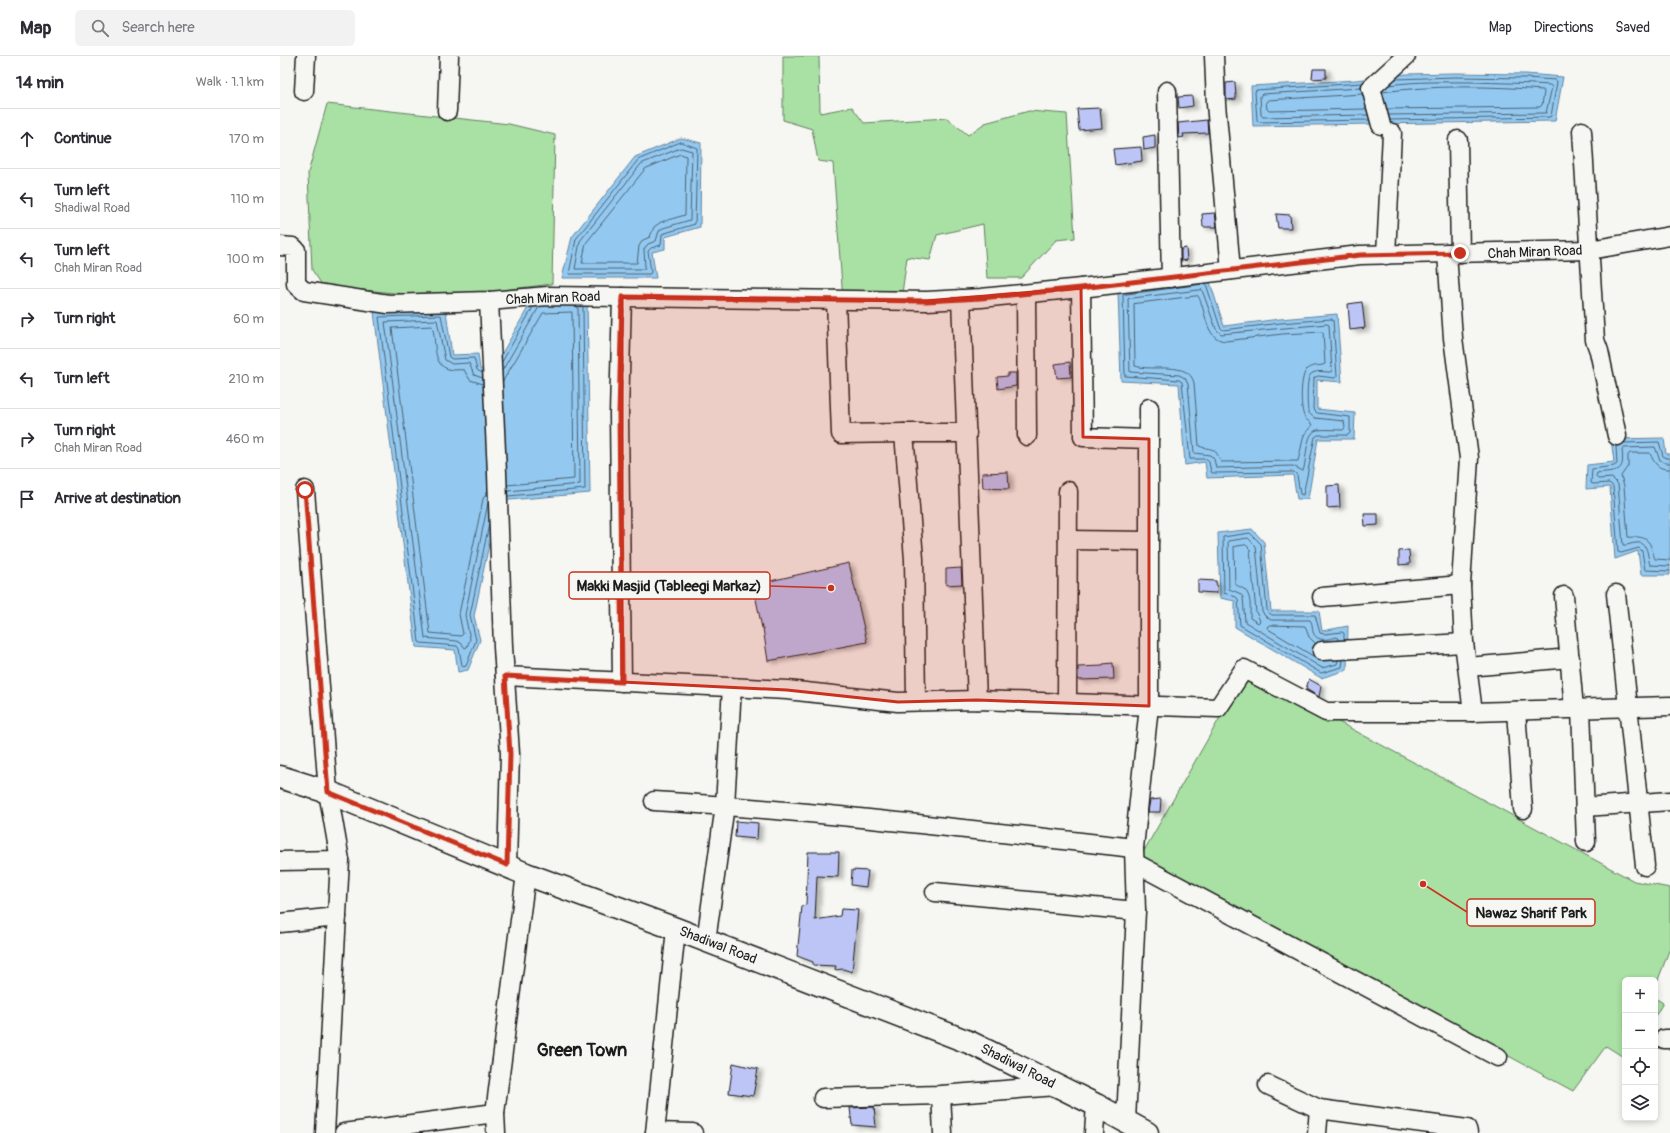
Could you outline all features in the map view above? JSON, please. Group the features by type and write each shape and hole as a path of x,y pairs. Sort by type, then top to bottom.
{"main road":[{"name":"Shadiwal Road","path":"280,777 328,792 517,869 676,928 706,941 971,1043 1096,1105 1147,1133"}],"street":[{"path":"304,91 306,56"},
{"path":"447,111 449,56"},
{"path":"1214,56 1216,104 1231,270"},
{"path":"1386,255 1386,129 1371,88 1406,56"},
{"path":"1167,91 1171,278"},
{"path":"1582,131 1595,340 1599,351 1617,436"},
{"path":"1458,140 1453,253 1452,338 1469,458 1461,585 1464,643 1473,712"},
{"name":"Chah Miran Road","path":"280,246 293,247 296,250 296,284 304,291 388,304 489,301 548,296 927,301 1026,294 1171,278 1337,257 1590,250 1670,236"},
{"path":"1081,288 1083,436 1149,439"},
{"path":"1026,294 1027,436"},
{"path":"622,297 619,414 622,682"},
{"path":"961,299 977,700"},
{"path":"836,300 841,434 967,432"},
{"name":"Chah Miran Road","path":"489,301 505,676 517,869 496,1113 496,1133"},
{"path":"1126,1121 1136,911 1134,856 1149,706 1149,408"},
{"path":"904,433 914,559 916,701"},
{"path":"305,490 328,792 340,860 325,1133"},
{"path":"1067,703 1068,491"},
{"path":"1068,540 1149,541"},
{"path":"1322,597 1461,585"},
{"path":"1616,594 1645,866"},
{"path":"1564,596 1570,658 1578,709 1586,842"},
{"path":"1322,651 1464,643"},
{"path":"1468,667 1570,658"},
{"path":"505,676 787,690 898,702 977,700 1218,708 1244,669 1326,712 1473,712 1670,706"},
{"path":"706,941 725,805 732,687"},
{"path":"1516,711 1523,810"},
{"path":"654,801 725,805 927,824 1134,856 1498,1057"},
{"path":"1585,807 1670,801"},
{"path":"280,861 340,860"},
{"path":"935,892 1136,911"},
{"path":"280,923 337,917"},
{"path":"676,928 655,1132 693,1133"},
{"path":"1268,1085 1319,1109 1468,1129 1468,1133"},
{"path":"823,1098 941,1095 1057,1086"},
{"path":"941,1095 943,1133"},
{"path":"1094,1133 1096,1105"},
{"path":"1317,1133 1319,1109"},
{"path":"344,1133 496,1113"}],"highlighted area":[{"path":"1081,288 1083,437 1149,439 1149,706 977,700 898,702 787,690 622,682 622,297 927,301"}],"green space":[{"path":"783,56 819,56 820,113 852,107 864,123 947,118 968,135 985,123 1029,111 1067,114 1075,238 1056,240 1021,278 987,278 983,224 937,235 930,260 907,257 901,301 843,300 833,163 818,161 812,129 783,120"},
{"path":"327,104 509,124 555,135 552,284 496,291 425,296 323,286 312,270 308,173"},
{"path":"1246,672 1634,881 1670,888 1670,948 1658,980 1658,977 1622,977 1622,1056 1606,1046 1573,1091 1141,856"},
{"path":"1658,1000 1663,1003 1658,1011"}],"water":[{"path":"1406,74 1526,74 1563,77 1555,121 1253,126 1251,86 1356,80"},
{"path":"681,138 701,143 700,227 665,237 665,249 652,252 656,278 562,278 572,237 635,157"},
{"path":"1209,279 1224,326 1337,314 1342,382 1317,380 1317,409 1355,413 1354,439 1318,439 1308,499 1297,499 1293,475 1207,478 1205,462 1185,465 1179,384 1121,381 1118,291"},
{"path":"534,297 587,297 590,493 498,501 474,616 480,640 468,670 458,672 455,650 416,647 374,312 446,311 452,355 478,354 480,369 492,371"},
{"path":"1664,438 1666,454 1670,454 1670,575 1641,575 1638,551 1615,559 1610,487 1586,489 1587,465 1614,462 1611,439"},
{"path":"1252,529 1264,542 1271,611 1319,611 1322,631 1348,626 1347,670 1321,678 1235,627 1235,601 1220,598 1218,533"}],"building":[{"path":"1313,69 1326,69 1326,78 1312,79"},
{"path":"1235,82 1236,99 1226,100 1226,83"},
{"path":"1192,96 1193,106 1179,108 1178,97"},
{"path":"1100,108 1102,128 1079,130 1077,109"},
{"path":"1207,120 1208,133 1183,134 1184,137 1179,138 1178,123"},
{"path":"1155,135 1155,148 1144,150 1143,137"},
{"path":"1141,147 1142,161 1115,165 1113,149"},
{"path":"1215,213 1217,227 1203,227 1202,214"},
{"path":"1276,214 1290,215 1291,228 1278,228"},
{"path":"1186,248 1187,260 1181,261 1181,249"},
{"path":"1362,302 1365,328 1350,330 1348,304"},
{"path":"1070,362 1071,377 1057,378 1055,364"},
{"path":"1008,373 1016,373 1016,386 998,389 997,377 1008,376"},
{"path":"1008,472 1009,489 983,488 982,473"},
{"path":"1339,485 1340,507 1327,508 1327,486"},
{"path":"1364,514 1378,514 1378,525 1365,526"},
{"path":"1409,550 1410,564 1399,565 1399,551"},
{"path":"849,563 867,642 768,661 763,628 753,585"},
{"path":"961,568 962,584 946,585 946,569"},
{"path":"1198,580 1216,581 1217,593 1198,592"},
{"path":"1113,663 1114,679 1078,680 1078,667 1103,666 1103,664"},
{"path":"1309,679 1321,686 1319,697 1306,689"},
{"path":"1161,799 1160,812 1148,812 1150,800"},
{"path":"736,821 758,823 757,839 735,837"},
{"path":"808,852 839,852 838,877 817,876 815,920 840,916 841,909 858,910 852,972 843,969 835,970 836,966 813,965 813,962 797,956 802,906 806,905"},
{"path":"852,870 868,871 866,887 851,885"},
{"path":"733,1063 758,1069 753,1096 729,1093"},
{"path":"874,1107 876,1127 852,1125 850,1108"}],"place":[{"name":"Makki Masjid (Tableegi Markaz)","path":"831,588"},
{"name":"Nawaz Sharif Park","path":"1423,884"}],"district":[{"name":"Green Town","path":"582,1050"}],"route":[{"path":"305,490 328,792 507,865 510,754 505,676 622,682 619,414 622,297 927,301 1026,294 1360,255 1460,253"}]}
